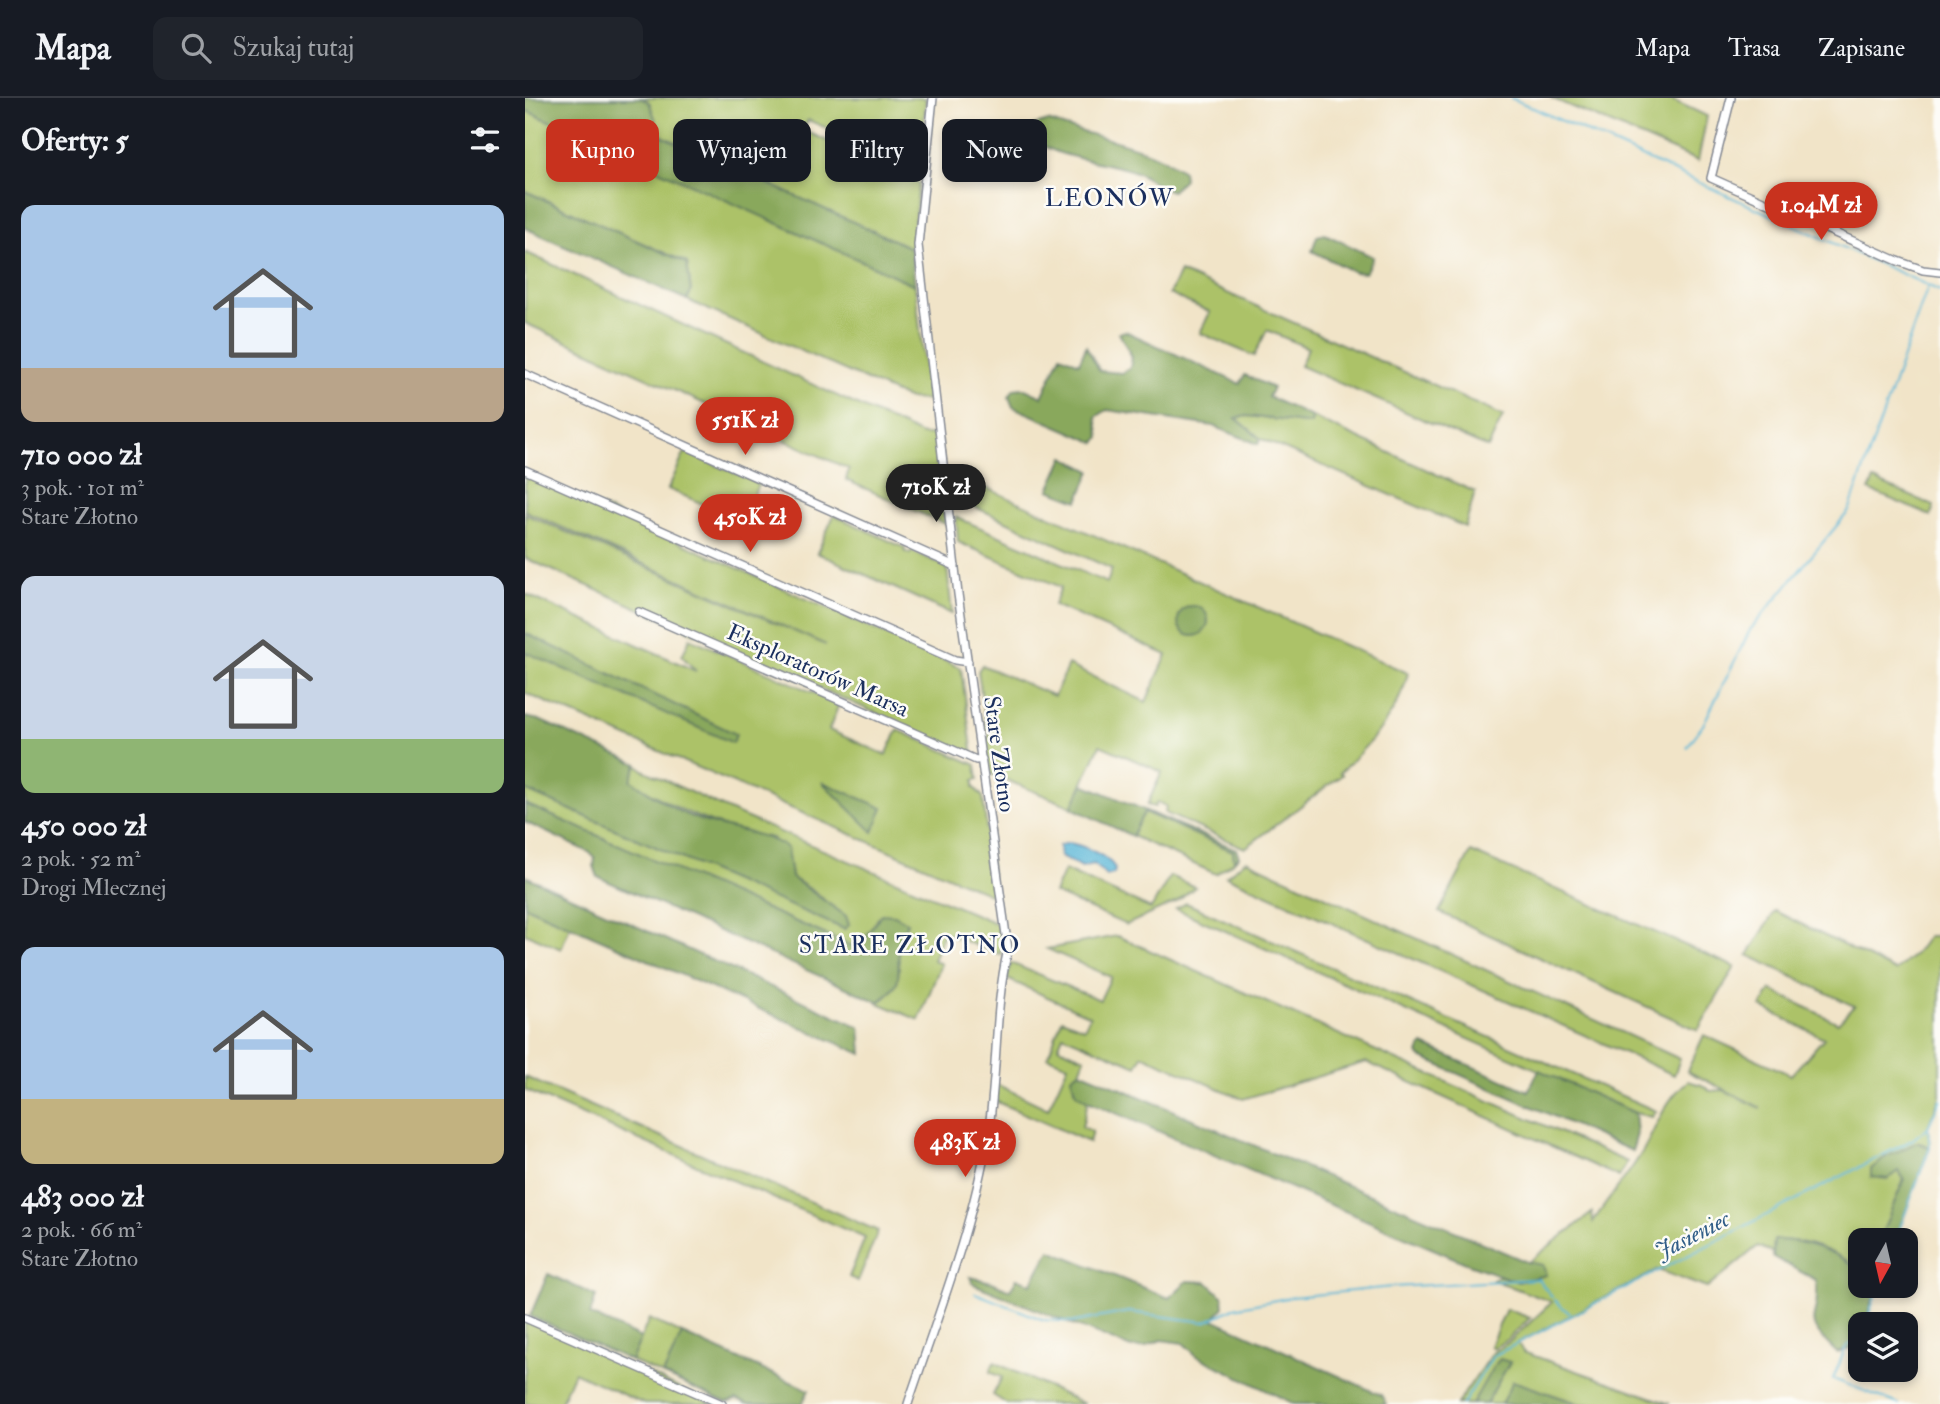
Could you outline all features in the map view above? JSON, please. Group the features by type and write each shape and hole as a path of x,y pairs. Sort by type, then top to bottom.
{"street":[{"name":"Stare Złotno","path":"908,1404 969,1222 991,1115 1000,989 1008,938 955,566 918,245 933,98"},
{"path":"1731,98 1711,178 1898,261 1923,270 1940,272"},
{"path":"525,374 955,566"},
{"path":"525,470 955,660 968,662"},
{"name":"Eksploratorów Marsa","path":"639,612 976,760 982,760"},
{"path":"525,1318 722,1404"}],"green space":[{"path":"525,98 640,98 649,102 656,119 546,119 525,110"},
{"path":"640,98 926,98 924,119 825,119 825,127 811,119 673,119 673,141 661,136 659,119 655,119 649,102"},
{"path":"1551,98 1668,98 1707,116 1698,161"},
{"path":"525,110 546,119 546,182 659,182 659,170 673,176 673,182 685,182 915,285 928,400 909,399 687,300 691,292 687,263 525,191"},
{"path":"1047,121 1151,153 1183,171 1184,179 1172,191 1138,173 1062,154 1047,147"},
{"path":"659,128 662,136 673,141 673,176 659,170"},
{"path":"811,134 825,140 825,182 919,183 911,248 764,182 811,182"},
{"path":"685,182 764,182 911,248 915,285"},
{"path":"525,191 687,263 691,292 687,300 525,228"},
{"path":"1325,234 1373,257 1365,273 1354,272 1312,251 1317,236"},
{"path":"525,252 922,435 937,435 945,524 846,480 849,469 525,323"},
{"path":"1180,272 1503,416 1488,448 1300,366 1308,348 1267,330 1254,356 1200,333 1210,312 1169,294"},
{"path":"1125,331 1240,384 1245,375 1273,388 1268,397 1312,417 1311,424 1247,416 1236,418 1261,439 1258,444 1213,426 1107,410 1096,417 1100,437 1096,443 1013,407 1009,397 1014,389 1023,388 1042,397 1061,355 1079,363 1086,346 1100,371 1122,373 1130,368 1132,357 1119,333"},
{"path":"1247,416 1311,424 1312,417 1475,492 1465,527 1261,439 1236,418"},
{"path":"685,452 759,483 742,521 668,489"},
{"path":"1064,457 1091,471 1078,501 1049,490"},
{"path":"525,473 961,668 973,756 525,558 525,514 826,645 525,511"},
{"path":"952,473 1408,673 1398,702 1381,728 1340,773 1342,775 1245,848 1165,813 1166,806 1157,802 1155,807 1147,805 1162,772 1100,745 1072,807 987,772 987,739 991,732 986,729 978,671 982,665 1054,696 1068,665 1146,702 1167,655 1054,605 1061,587 958,542 956,517 1107,583 1112,569 953,497"},
{"path":"1874,480 1934,506 1931,516 1869,490"},
{"path":"834,515 905,548 904,551 910,554 911,551 947,567 952,614 817,553"},
{"path":"525,594 696,671 682,656 690,638 839,704 829,730 886,755 898,730 976,765 978,779 974,780 974,787 983,797 994,896 525,693"},
{"path":"1193,606 1204,610 1208,621 1204,632 1193,636 1182,632 1178,621 1182,610"},
{"path":"525,633 736,734 733,743 525,652"},
{"path":"525,717 539,720 637,764 631,780 684,813 703,821 768,838 787,848 791,877 846,916 849,925 844,929 525,790"},
{"path":"637,764 643,770 733,812 998,924 1001,955 944,933 933,960 941,964 919,1020 878,1003 897,983 899,944 907,923 870,932 860,945 849,945 525,804 525,790 844,929 849,925 818,894 791,877 789,864 772,838 715,823 664,801 630,780"},
{"path":"822,782 883,808 873,832"},
{"path":"1083,784 1236,849 1239,856 1234,861 1233,851 1144,812 1132,836 1072,808"},
{"path":"525,804 849,945 860,945 881,914 895,915 907,923 899,944 897,983 878,1002 598,877 594,866 595,858 589,852 525,822"},
{"path":"1144,812 1233,851 1234,861 1216,874 1132,836"},
{"path":"1471,852 1735,967 1698,1030 1439,912"},
{"path":"1246,860 1680,1059 1674,1075 1226,876"},
{"path":"1064,870 1151,909 1170,876 1195,887 1177,902 1126,925 1054,893"},
{"path":"525,876 860,1027 862,1054 525,906"},
{"path":"1186,903 1656,1111 1652,1117 1635,1113 1176,909"},
{"path":"525,906 570,926 561,949 525,933"},
{"path":"1775,911 1895,971 1914,955 1928,936 1940,936 1940,1097 1928,1127 1930,1147 1917,1142 1898,1171 1904,1179 1884,1228 1848,1228 1848,1262 1819,1248 1797,1242 1774,1241 1773,1253 1758,1246 1707,1288 1658,1270 1518,1343 1523,1352 1670,1404 1580,1404 1513,1382 1501,1404 1486,1404 1509,1362 1477,1395 1472,1404 1457,1404 1492,1353 1510,1341 1552,1302 1493,1280 1500,1276 1519,1280 1529,1278 1543,1265 1527,1263 1592,1213 1593,1222 1635,1163 1666,1106 1679,1089 1688,1081 1702,1085 1710,1091 1723,1090 1761,1108 1687,1071 1704,1035 1791,1075 1824,1038 1761,1007 1771,990 1838,1023 1854,1006 1748,955"},
{"path":"1117,936 1627,1162 1619,1177 1366,1062 1243,1099 1142,1055 1137,1066 1063,1035 1058,1047 1085,1058 1080,1071 1071,1077 1076,1093 1088,1101 1082,1127 1092,1131 1089,1142 995,1101 996,1084 1048,1109 1068,1065 1048,1057 1062,1019 1084,1028 1090,1016 1007,979 1011,963 1100,1000 1111,977 1047,949"},
{"path":"1423,1045 1528,1091 1539,1070 1635,1113 1637,1134 1632,1151 1420,1057 1418,1053"},
{"path":"1080,1071 1527,1262 1543,1265 1546,1275 1518,1282 1466,1263 1088,1101 1076,1093 1071,1077"},
{"path":"525,1077 878,1231 858,1281 849,1277 865,1238 525,1090"},
{"path":"1917,1142 1930,1147 1900,1228 1884,1228 1904,1179 1898,1171 1888,1179 1871,1177 1871,1169 1884,1158"},
{"path":"1774,1240 1786,1240 1808,1244 1848,1262 1848,1298 1874,1298 1869,1312 1848,1312 1848,1350 1837,1353 1817,1331 1813,1318 1816,1280 1773,1257"},
{"path":"1050,1250 1169,1298 1187,1281 1207,1282 1223,1297 1224,1307 1213,1319 1381,1395 1386,1404 1294,1404 1197,1356 1183,1343 1161,1340 1145,1347 1131,1348 973,1284 970,1277 1010,1290 1017,1278 1031,1284"},
{"path":"548,1274 596,1296 590,1315 641,1338 631,1361 530,1316"},
{"path":"1506,1309 1530,1318 1508,1339 1493,1348 1490,1346"},
{"path":"525,1317 713,1404 644,1404 574,1372 560,1404 525,1404"},
{"path":"649,1319 682,1334 663,1375 631,1361"},
{"path":"682,1334 809,1390 802,1404 747,1404 737,1400 726,1403 663,1375"},
{"path":"1500,1359 1510,1362 1486,1404 1472,1404 1493,1367"},
{"path":"994,1362 1084,1404 1007,1404 993,1395 1002,1377 990,1372"},
{"path":"1513,1381 1580,1404 1501,1404"}],"water":[{"path":"1067,843 1100,855 1115,868 1114,874 1106,876 1094,864 1082,867 1060,857 1059,846"}],"waterway":[{"path":"1511,98 1940,291"},
{"path":"1687,747 1703,725 1750,630 1849,511 1928,286"},
{"name":"Jasieniec","path":"1463,1404 1493,1356 1912,1140 1928,1127 1940,1100"},
{"path":"1900,1228 1930,1147 1928,1129"},
{"path":"975,1293 1044,1320 1075,1322 1129,1312 1205,1322 1234,1308 1292,1297 1392,1287 1538,1279 1552,1297"},
{"path":"1870,1312 1875,1298"},
{"path":"1555,1300 1570,1314"},
{"path":"1848,1346 1833,1379 1899,1404"}],"district":[{"name":"LEONÓW","path":"1110,198"},
{"name":"STARE ZŁOTNO","path":"910,945"}]}
